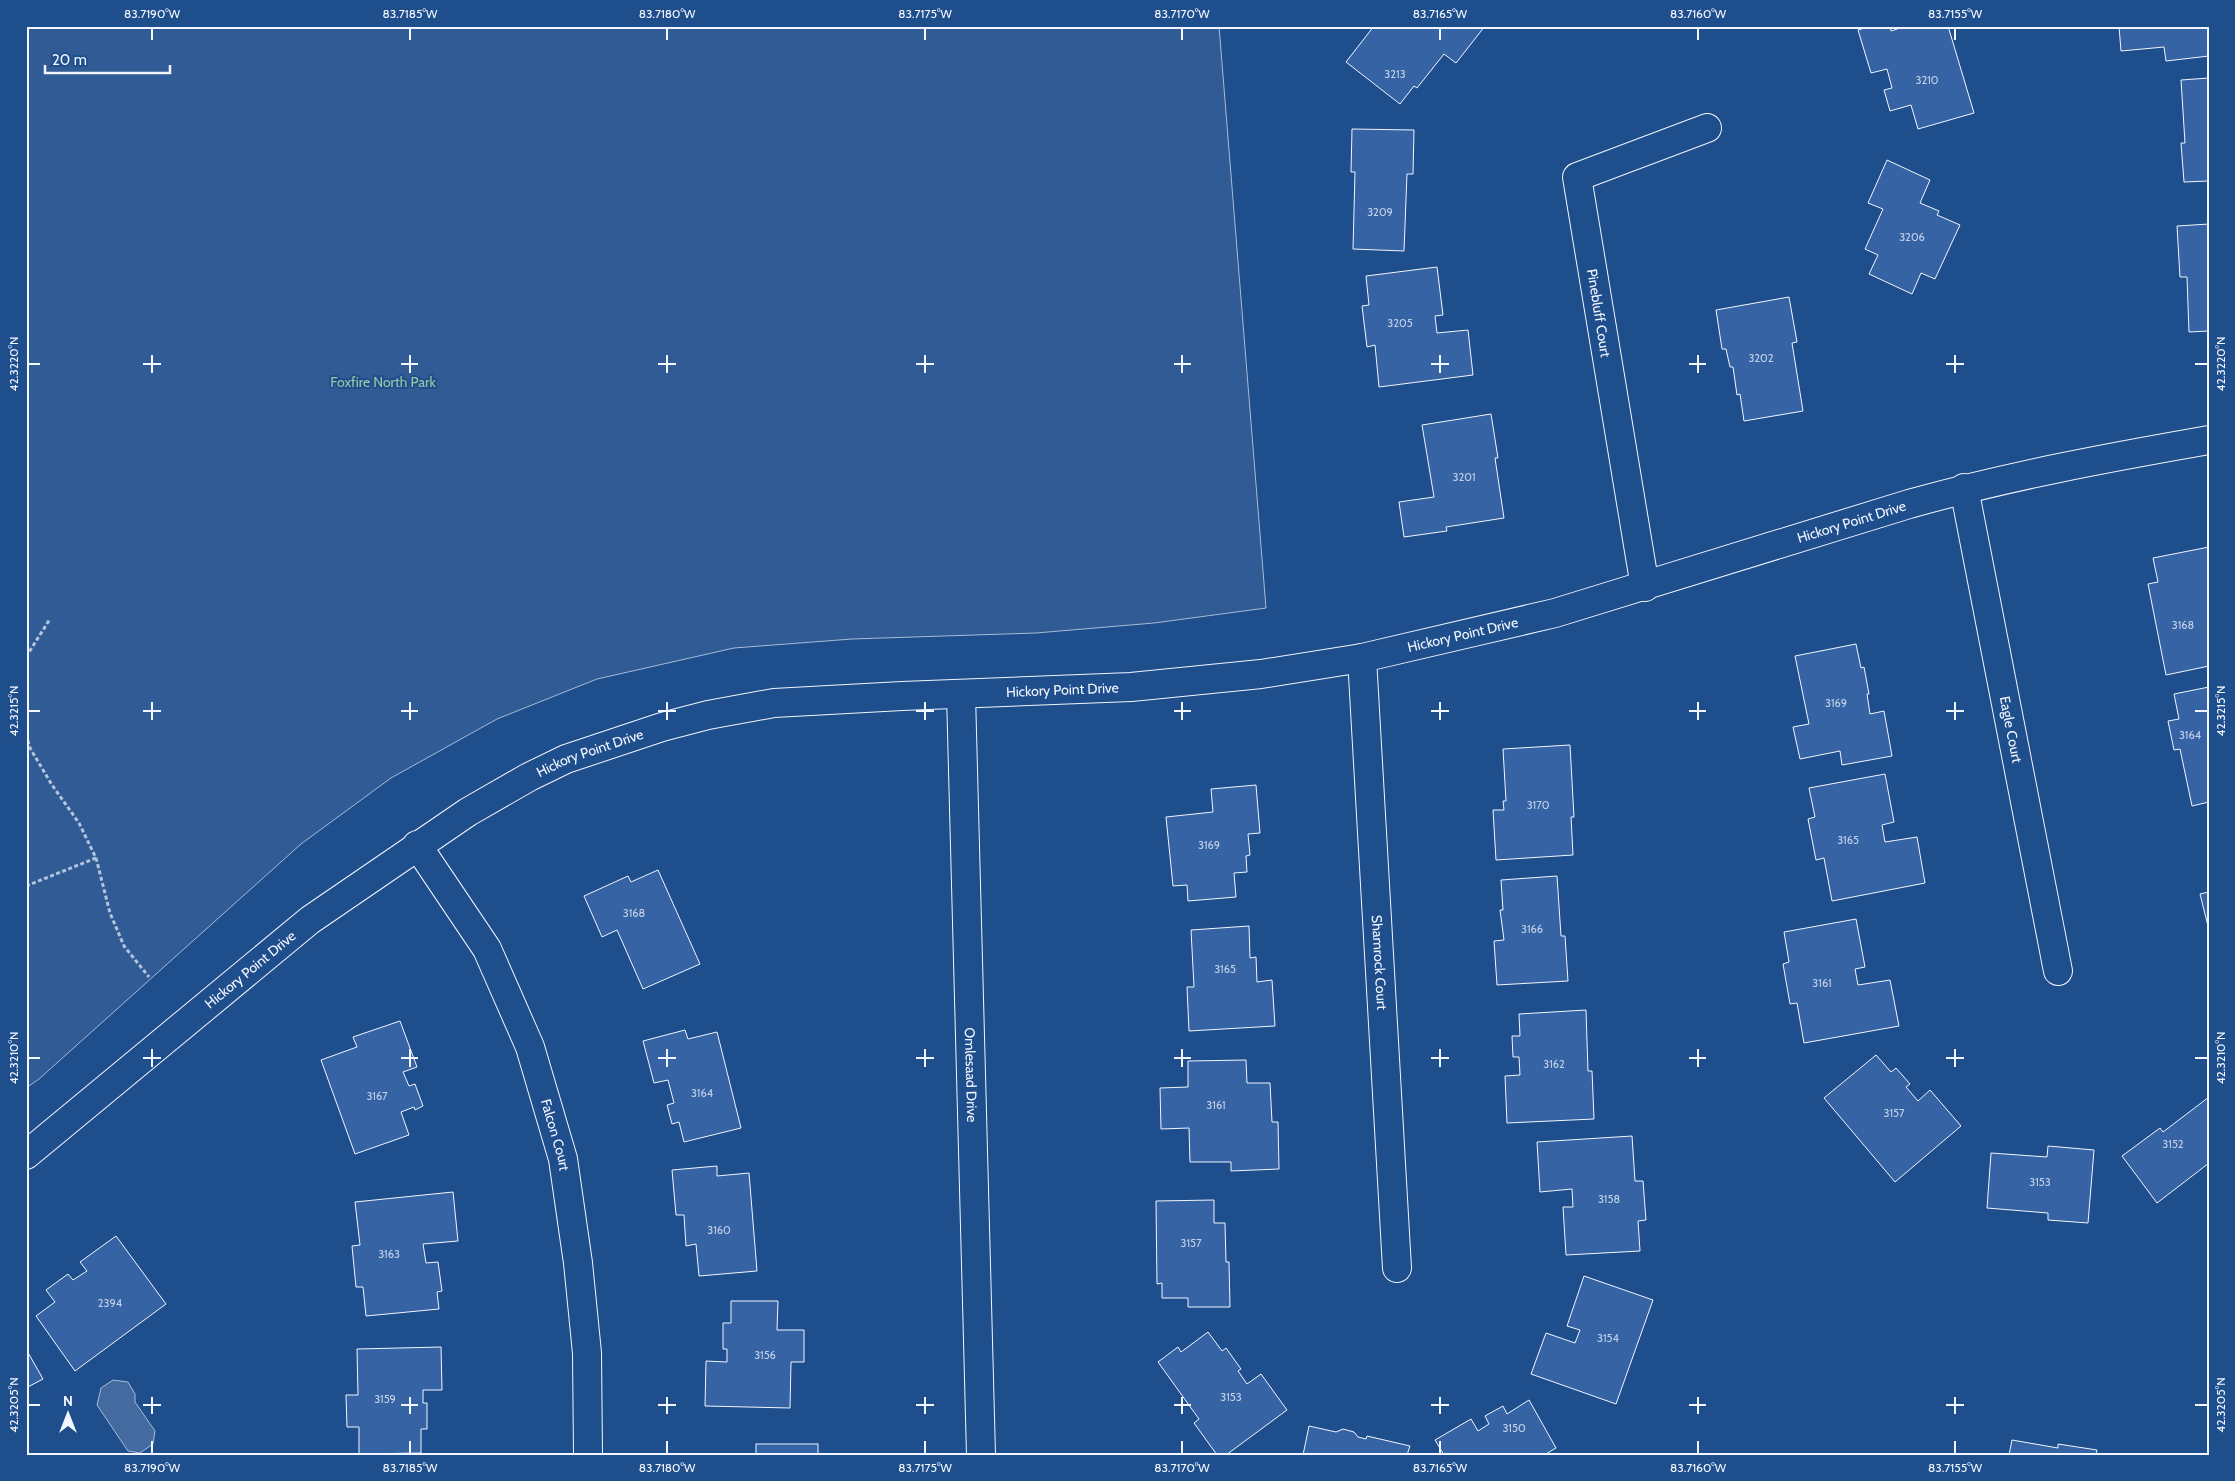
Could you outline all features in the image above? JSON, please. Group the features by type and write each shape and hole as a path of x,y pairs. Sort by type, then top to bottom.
{"street":[{"name":"Pinebluff Court","path":"1644,587 1577,177 1707,128"},
{"name":"Hickory Point Drive","path":"26,1155 310,920 417,845 468,812 536,773 566,759 662,727 708,715 774,704 1112,688 1261,674 1362,658 1555,613 1964,488 2073,464 2209,440"},
{"name":"Eagle Court","path":"1964,488 2058,971"},
{"name":"Shamrock Court","path":"1362,658 1397,1268"},
{"name":"Omlesaad Drive","path":"961,694 981,1455"},
{"name":"Falcon Court","path":"417,845 487,948 530,1047 563,1159 578,1263 587,1353 588,1455"}],"path":[{"path":"26,658 50,620"},
{"path":"26,734 30,748 52,785 79,823 96,858 110,913 124,946 149,977"},
{"path":"26,886 96,858"}],"shaded area":[{"name":"Foxfire North Park","path":"26,26 1219,26 1266,608 1154,623 1036,633 852,639 734,648 597,679 497,719 391,778 301,844 39,1079 26,1088"},
{"path":"113,1380 128,1382 135,1394 135,1402 155,1431 153,1444 140,1453 128,1451 97,1405 101,1388"}],"building":[{"path":"1374,26 1485,26 1456,63 1444,54 1417,88 1414,86 1400,104 1346,62"},
{"path":"1871,26 1890,26 1891,31 1906,26 1948,26 1974,113 1918,129 1911,105 1890,111 1884,90 1892,88 1887,69 1871,73 1858,30"},
{"path":"2119,26 2209,26 2209,56 2166,61 2164,47 2121,51"},
{"path":"2209,78 2209,181 2184,182 2181,143 2185,143 2181,80"},
{"path":"1352,129 1414,130 1413,174 1407,174 1404,251 1353,249 1355,172 1351,172"},
{"path":"1887,160 1930,180 1920,203 1939,211 1937,215 1960,225 1935,279 1921,273 1912,294 1869,274 1878,255 1865,249 1883,209 1868,203"},
{"path":"2209,224 2209,331 2189,332 2187,277 2180,277 2177,226"},
{"path":"1437,267 1443,315 1435,316 1437,333 1468,330 1473,375 1379,387 1375,345 1367,347 1362,306 1369,305 1366,276"},
{"path":"1789,297 1797,342 1792,343 1803,411 1744,421 1740,394 1737,395 1733,367 1730,367 1726,349 1722,349 1716,310"},
{"path":"1491,414 1504,518 1446,527 1447,531 1404,537 1399,502 1434,497 1422,425"},
{"path":"2209,547 2209,666 2166,675 2148,584 2158,582 2153,558"},
{"path":"1856,644 1861,668 1864,667 1869,694 1867,694 1870,714 1884,711 1892,756 1842,765 1840,751 1800,759 1793,727 1809,724 1795,656"},
{"path":"2209,687 2209,802 2192,806 2180,749 2174,750 2168,721 2179,719 2174,694"},
{"path":"1570,745 1574,817 1571,817 1573,855 1496,860 1493,810 1504,810 1503,801 1506,801 1503,749"},
{"path":"1885,774 1894,822 1882,825 1885,842 1917,837 1925,883 1832,901 1824,858 1816,860 1808,819 1815,817 1809,788"},
{"path":"1256,785 1260,833 1248,834 1250,855 1246,856 1247,872 1234,873 1236,897 1188,901 1187,885 1173,886 1166,817 1213,812 1211,789"},
{"path":"658,870 700,964 643,989 617,930 602,937 584,896 628,876 631,882"},
{"path":"1557,876 1561,936 1565,936 1568,981 1497,985 1494,941 1504,940 1500,910 1503,910 1501,880"},
{"path":"2209,892 2209,930 2200,894"},
{"path":"1856,919 1865,967 1855,969 1858,985 1890,980 1899,1026 1804,1043 1797,1003 1790,1004 1783,964 1789,962 1784,932"},
{"path":"1249,926 1250,958 1256,957 1257,982 1272,980 1275,1026 1189,1031 1187,987 1194,987 1191,930"},
{"path":"1586,1010 1588,1071 1592,1071 1594,1119 1507,1123 1505,1076 1520,1075 1519,1057 1513,1057 1512,1036 1520,1036 1519,1014"},
{"path":"400,1021 417,1067 403,1072 409,1086 415,1084 423,1106 415,1110 414,1107 401,1112 409,1135 355,1154 321,1060 357,1047 353,1037"},
{"path":"685,1030 688,1039 717,1032 741,1128 684,1142 679,1122 672,1124 667,1105 674,1103 668,1080 654,1083 643,1041"},
{"path":"1876,1055 1891,1072 1896,1068 1910,1084 1906,1087 1918,1101 1930,1090 1961,1126 1895,1182 1824,1098"},
{"path":"1246,1060 1247,1083 1270,1083 1272,1122 1278,1122 1279,1169 1231,1171 1231,1162 1190,1162 1189,1128 1161,1129 1160,1088 1188,1087 1188,1061"},
{"path":"2209,1097 2209,1163 2157,1203 2122,1156 2160,1128 2163,1132"},
{"path":"1632,1136 1635,1181 1643,1181 1646,1220 1638,1221 1640,1251 1566,1255 1563,1207 1573,1207 1572,1189 1540,1192 1537,1142"},
{"path":"2048,1146 2094,1150 2088,1223 2048,1220 2048,1213 1987,1208 1991,1153 2047,1157"},
{"path":"717,1166 717,1176 749,1173 757,1271 699,1276 696,1244 686,1246 684,1215 676,1215 672,1170"},
{"path":"453,1192 458,1241 423,1244 426,1263 438,1262 442,1291 437,1292 439,1309 366,1316 363,1287 356,1287 352,1246 360,1245 355,1202"},
{"path":"1214,1200 1214,1223 1225,1223 1226,1262 1229,1262 1230,1307 1188,1307 1188,1298 1162,1298 1162,1283 1157,1284 1156,1201"},
{"path":"116,1236 166,1304 75,1371 36,1316 55,1302 46,1290 68,1274 73,1280 87,1271 80,1262"},
{"path":"1584,1276 1653,1300 1616,1404 1531,1374 1546,1333 1575,1343 1580,1330 1567,1326"},
{"path":"731,1301 778,1301 777,1330 804,1330 804,1362 791,1362 790,1408 705,1406 706,1361 727,1362 727,1349 723,1349 723,1323 731,1323"},
{"path":"1208,1332 1222,1351 1226,1348 1241,1369 1238,1371 1247,1384 1261,1374 1287,1410 1226,1455 1217,1455 1194,1423 1199,1419 1158,1362 1178,1347 1181,1352"},
{"path":"441,1347 442,1390 423,1390 423,1403 427,1403 427,1429 421,1429 421,1453 359,1454 359,1427 347,1427 346,1395 358,1395 357,1349"},
{"path":"26,1349 43,1379 26,1388"},
{"path":"1529,1400 1556,1448 1544,1455 1444,1455 1435,1440 1471,1419 1478,1431 1489,1424 1485,1416 1503,1406 1507,1414"},
{"path":"1309,1426 1336,1432 1343,1429 1354,1432 1358,1437 1366,1439 1367,1436 1410,1446 1407,1455 1303,1455"},
{"path":"2012,1440 2058,1448 2058,1444 2097,1450 2096,1455 2009,1455"},
{"path":"756,1444 818,1444 818,1455 756,1455"}]}
